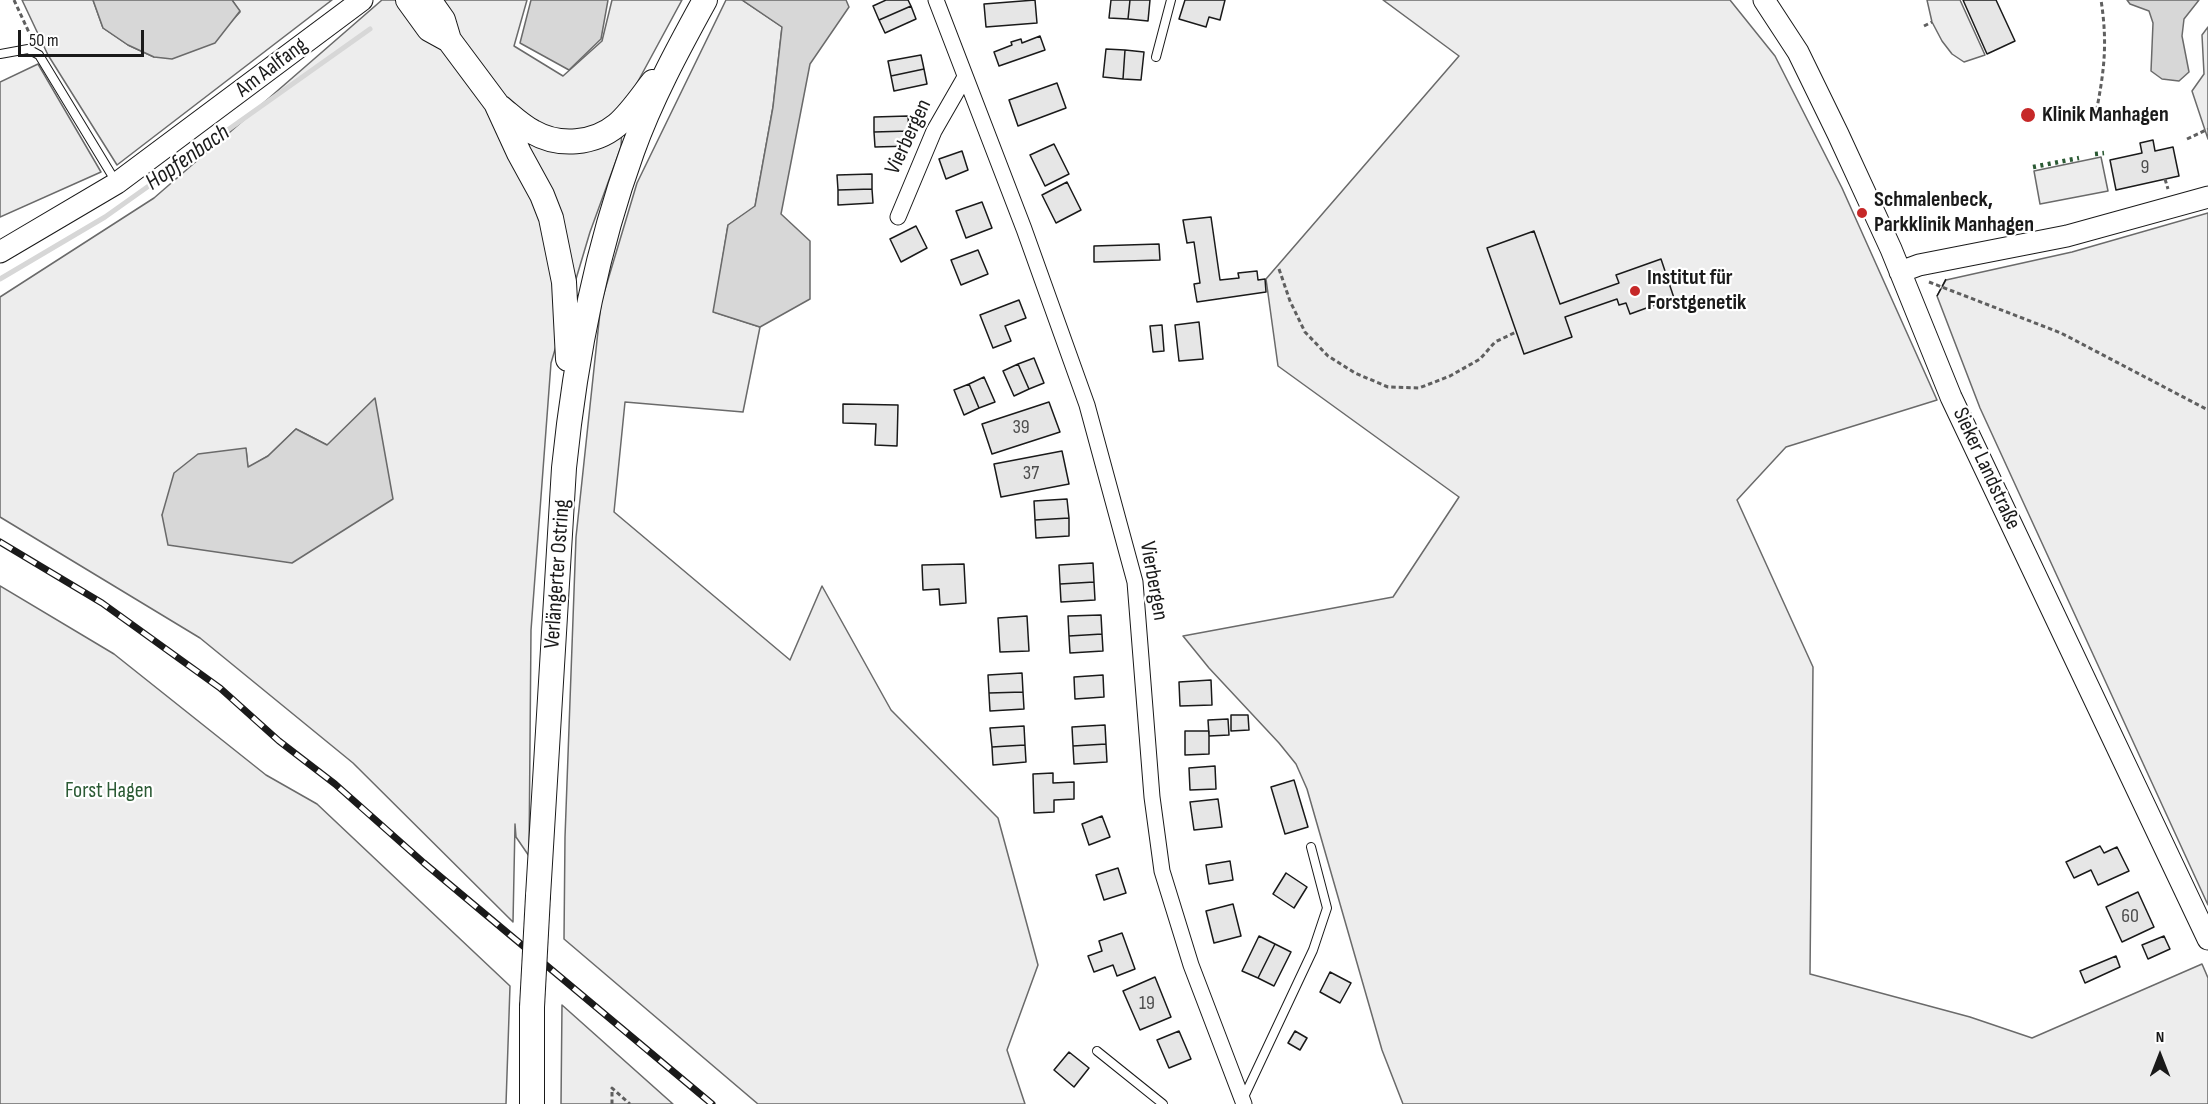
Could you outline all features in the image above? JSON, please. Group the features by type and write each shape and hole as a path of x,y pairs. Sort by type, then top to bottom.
{"main road":[{"path":"408,0 429,29 449,40"},
{"path":"429,0 443,20 449,40 496,104 542,195 556,238 564,282 570,404"},
{"path":"496,104 523,126 542,137 560,141 590,139 606,132 623,118 672,60 705,0"},
{"name":"Verlängerter Ostring","path":"532,1104 532,1007 538,896 564,468 570,404 591,290 604,238 632,150 672,60"}],"street":[{"name":"Am Aalfang","path":"0,252 117,183 362,0"},
{"name":"Vierbergen","path":"936,0 1024,229 1090,416 1135,582 1152,797 1162,871 1191,965 1242,1102"},
{"name":"Sieker Landstraße","path":"1764,0 1798,52 1907,269 1951,397 2208,939"},
{"name":"Vierbergen","path":"897,217 934,131 965,77"},
{"path":"1907,269 2067,236 2208,197"}],"lane":[{"path":"1156,57 1171,0"},
{"path":"0,54 28,49 39,55 117,183"},
{"path":"1242,1102 1314,950 1328,908 1311,847"},
{"path":"1096,1051 1163,1104"}],"path":[{"path":"14,0 39,55"},
{"path":"2095,118 2105,69 2106,44 2102,0"},
{"path":"1924,26 1932,22"},
{"path":"2187,139 2208,129"},
{"path":"1279,269 1290,301 1305,333 1328,356 1355,373 1388,387 1419,388 1450,376 1480,359 1495,342 1516,333"},
{"path":"1907,269 1920,279 2061,333 2208,410"},
{"path":"612,1104 612,1088 630,1104"}],"shaded area":[{"path":"22,0 93,0 103,28 128,45 154,57 229,24 240,12 232,0 332,0 117,165 48,55"},
{"path":"93,0 232,0 240,11 215,43 172,59 154,57 128,45 103,28"},
{"path":"382,0 527,0 514,46 563,76 602,41 612,0 682,0 623,109 621,147 590,232 551,363 531,630 529,856 516,837 515,824 513,922 353,763 200,638 0,517 0,297 154,198","holes":["296,429 327,445 162,515 246,449 248,468 268,456"]},
{"path":"531,0 608,0 601,39 569,70 520,43"},
{"path":"726,0 742,0 782,27 773,107 755,207 728,225 714,312 760,327 743,412 625,402 614,512 790,660 822,586 891,710 998,818 1038,965 1007,1050 1025,1104 758,1104 564,939 565,837 576,537 601,303 637,183"},
{"path":"742,0 846,0 849,7 810,64 781,214 810,241 810,299 760,327 713,312 728,225 755,206 773,107 782,27"},
{"path":"1383,0 1730,0 1775,56 1842,188 1937,400 1786,447 1737,500 1813,667 1810,974 1970,1017 2032,1038 2202,964 2208,978 2208,1104 1403,1104 1382,1050 1307,789 1296,764 1183,636 1393,597 1459,497 1278,366 1266,279 1459,56"},
{"path":"1927,0 1960,0 1985,55 1964,62 1952,54 1932,22"},
{"path":"2127,0 2199,0 2184,19 2182,36 2189,72 2179,81 2162,79 2151,71 2153,23 2149,11 2130,4"},
{"path":"2208,27 2208,139 2192,91 2204,74 2202,35"},
{"path":"38,64 101,172 0,217 0,82"},
{"path":"2101,157 2108,191 2040,204 2034,171"},
{"path":"2208,213 2208,905 1980,408 1937,296 1946,280 2072,252"},
{"path":"375,398 393,499 292,563 168,545 162,515 174,473 198,454 246,448 248,467 268,456 296,429 327,445"},
{"path":"0,586 114,654 266,775 317,804 510,986 506,1104 0,1104"},
{"path":"562,1005 673,1104 561,1104"}],"building":[{"path":"886,0 908,0 911,6 879,20 873,6"},
{"path":"1035,0 1037,23 986,27 984,4"},
{"path":"1111,0 1130,0 1128,19 1109,18"},
{"path":"1130,0 1150,0 1148,21 1128,19"},
{"path":"1185,0 1225,0 1220,20 1209,17 1206,27 1179,19"},
{"path":"1963,0 1996,0 2015,41 1987,54"},
{"path":"911,6 916,19 885,33 879,20"},
{"path":"1040,36 1045,50 999,66 994,52 1012,45 1011,42 1021,39 1022,43"},
{"path":"1106,49 1125,50 1123,79 1103,77"},
{"path":"1125,50 1144,52 1141,80 1123,79"},
{"path":"921,55 924,69 891,76 888,61"},
{"path":"924,69 927,84 894,91 891,76"},
{"path":"1057,83 1066,108 1018,126 1009,100"},
{"path":"908,116 909,131 874,132 874,117"},
{"path":"909,131 910,146 875,147 874,132"},
{"path":"2153,140 2155,151 2173,147 2179,176 2116,190 2110,160 2142,153 2140,143"},
{"path":"1054,144 1069,174 1045,186 1030,155"},
{"path":"962,151 968,170 946,179 939,159"},
{"path":"872,174 872,189 838,190 837,175"},
{"path":"1067,182 1081,210 1056,223 1042,195"},
{"path":"872,189 873,203 838,205 838,190"},
{"path":"982,202 992,228 966,238 956,211"},
{"path":"1211,217 1220,280 1239,278 1238,273 1257,271 1258,280 1265,279 1266,292 1197,302 1194,284 1200,283 1194,242 1187,243 1183,220"},
{"path":"916,226 927,248 901,262 890,239"},
{"name":"Institut für Forstgenetik","path":"1534,231 1560,304 1619,283 1616,275 1661,259 1674,298 1630,314 1626,303 1619,305 1617,299 1565,317 1572,337 1524,354 1487,248"},
{"path":"1159,244 1160,260 1094,262 1094,246"},
{"path":"978,250 988,274 961,285 951,260"},
{"path":"1019,300 1026,318 1005,326 1011,341 993,348 980,315"},
{"path":"1199,322 1203,359 1179,361 1175,325"},
{"path":"1162,325 1164,351 1153,352 1150,326"},
{"path":"1034,358 1044,383 1029,389 1018,364"},
{"path":"1018,364 1029,389 1014,396 1003,371"},
{"path":"984,377 995,402 979,408 969,384"},
{"path":"969,384 979,408 964,415 954,390"},
{"path":"1049,402 1060,432 992,454 982,424"},
{"path":"843,404 898,405 897,446 875,445 876,424 843,423"},
{"path":"1062,451 1069,484 1001,497 994,464"},
{"path":"1067,499 1069,518 1035,520 1034,501"},
{"path":"1069,518 1069,536 1036,538 1035,520"},
{"path":"1093,563 1094,582 1060,584 1059,565"},
{"path":"964,564 966,603 940,605 939,589 923,590 922,565"},
{"path":"1094,582 1095,600 1061,602 1060,584"},
{"path":"1101,615 1102,634 1069,636 1068,616"},
{"path":"1027,616 1029,651 1000,652 998,618"},
{"path":"1102,634 1103,651 1070,653 1069,636"},
{"path":"1022,673 1023,692 989,693 988,675"},
{"path":"1103,675 1104,697 1075,699 1074,677"},
{"path":"1211,680 1212,705 1180,706 1179,682"},
{"path":"1023,692 1024,709 990,711 989,693"},
{"path":"1231,715 1248,715 1249,730 1231,731"},
{"path":"1228,719 1229,735 1209,736 1208,720"},
{"path":"1105,725 1106,744 1073,746 1072,727"},
{"path":"1024,726 1025,745 992,747 990,728"},
{"path":"1185,731 1209,731 1209,754 1185,755"},
{"path":"1106,744 1107,762 1074,764 1073,746"},
{"path":"1025,745 1026,762 993,765 992,747"},
{"path":"1215,766 1216,789 1190,790 1189,768"},
{"path":"1053,773 1053,783 1074,782 1074,799 1054,800 1054,812 1034,813 1033,774"},
{"path":"1294,780 1308,827 1285,834 1271,787"},
{"path":"1218,799 1222,827 1194,830 1190,802"},
{"path":"1102,816 1110,837 1089,845 1082,824"},
{"path":"2100,846 2104,853 2117,847 2129,871 2098,885 2091,870 2074,878 2066,862"},
{"path":"1230,861 1233,880 1209,884 1206,865"},
{"path":"1118,868 1126,893 1104,900 1096,875"},
{"path":"1286,873 1307,887 1294,908 1273,894"},
{"path":"2138,892 2154,927 2122,942 2106,907"},
{"path":"1233,904 1241,936 1214,943 1206,911"},
{"path":"1122,933 1135,969 1117,976 1113,965 1094,972 1088,956 1102,951 1099,941"},
{"path":"1259,936 1275,944 1258,978 1242,971"},
{"path":"2164,936 2170,949 2148,959 2142,945"},
{"path":"1275,944 1291,952 1274,986 1258,978"},
{"path":"2116,956 2120,967 2085,983 2080,971"},
{"path":"1330,972 1351,983 1340,1003 1320,992"},
{"path":"1155,977 1171,1017 1140,1030 1123,991"},
{"path":"1179,1031 1191,1059 1169,1068 1157,1040"},
{"path":"1295,1031 1307,1038 1300,1050 1288,1043"},
{"path":"1069,1052 1089,1068 1074,1087 1054,1070"}],"waterway":[{"name":"Hopfenbach","path":"0,279 105,217 370,29"}],"railway":[{"path":"0,542 102,603 220,688 279,741 335,784 424,863 712,1104"}],"hedge":[{"path":"2095,154 2104,153"},
{"path":"2033,167 2079,158"}],"fence":[{"path":"1937,296 1946,279"}],"place":[{"name":"Klinik Manhagen","path":"2028,115"},
{"name":"Schmalenbeck, Parkklinik Manhagen","path":"1862,213"},
{"name":"Institut für Forstgenetik","path":"1635,291"}],"park label":[{"name":"Forst Hagen","path":"109,791"}]}
